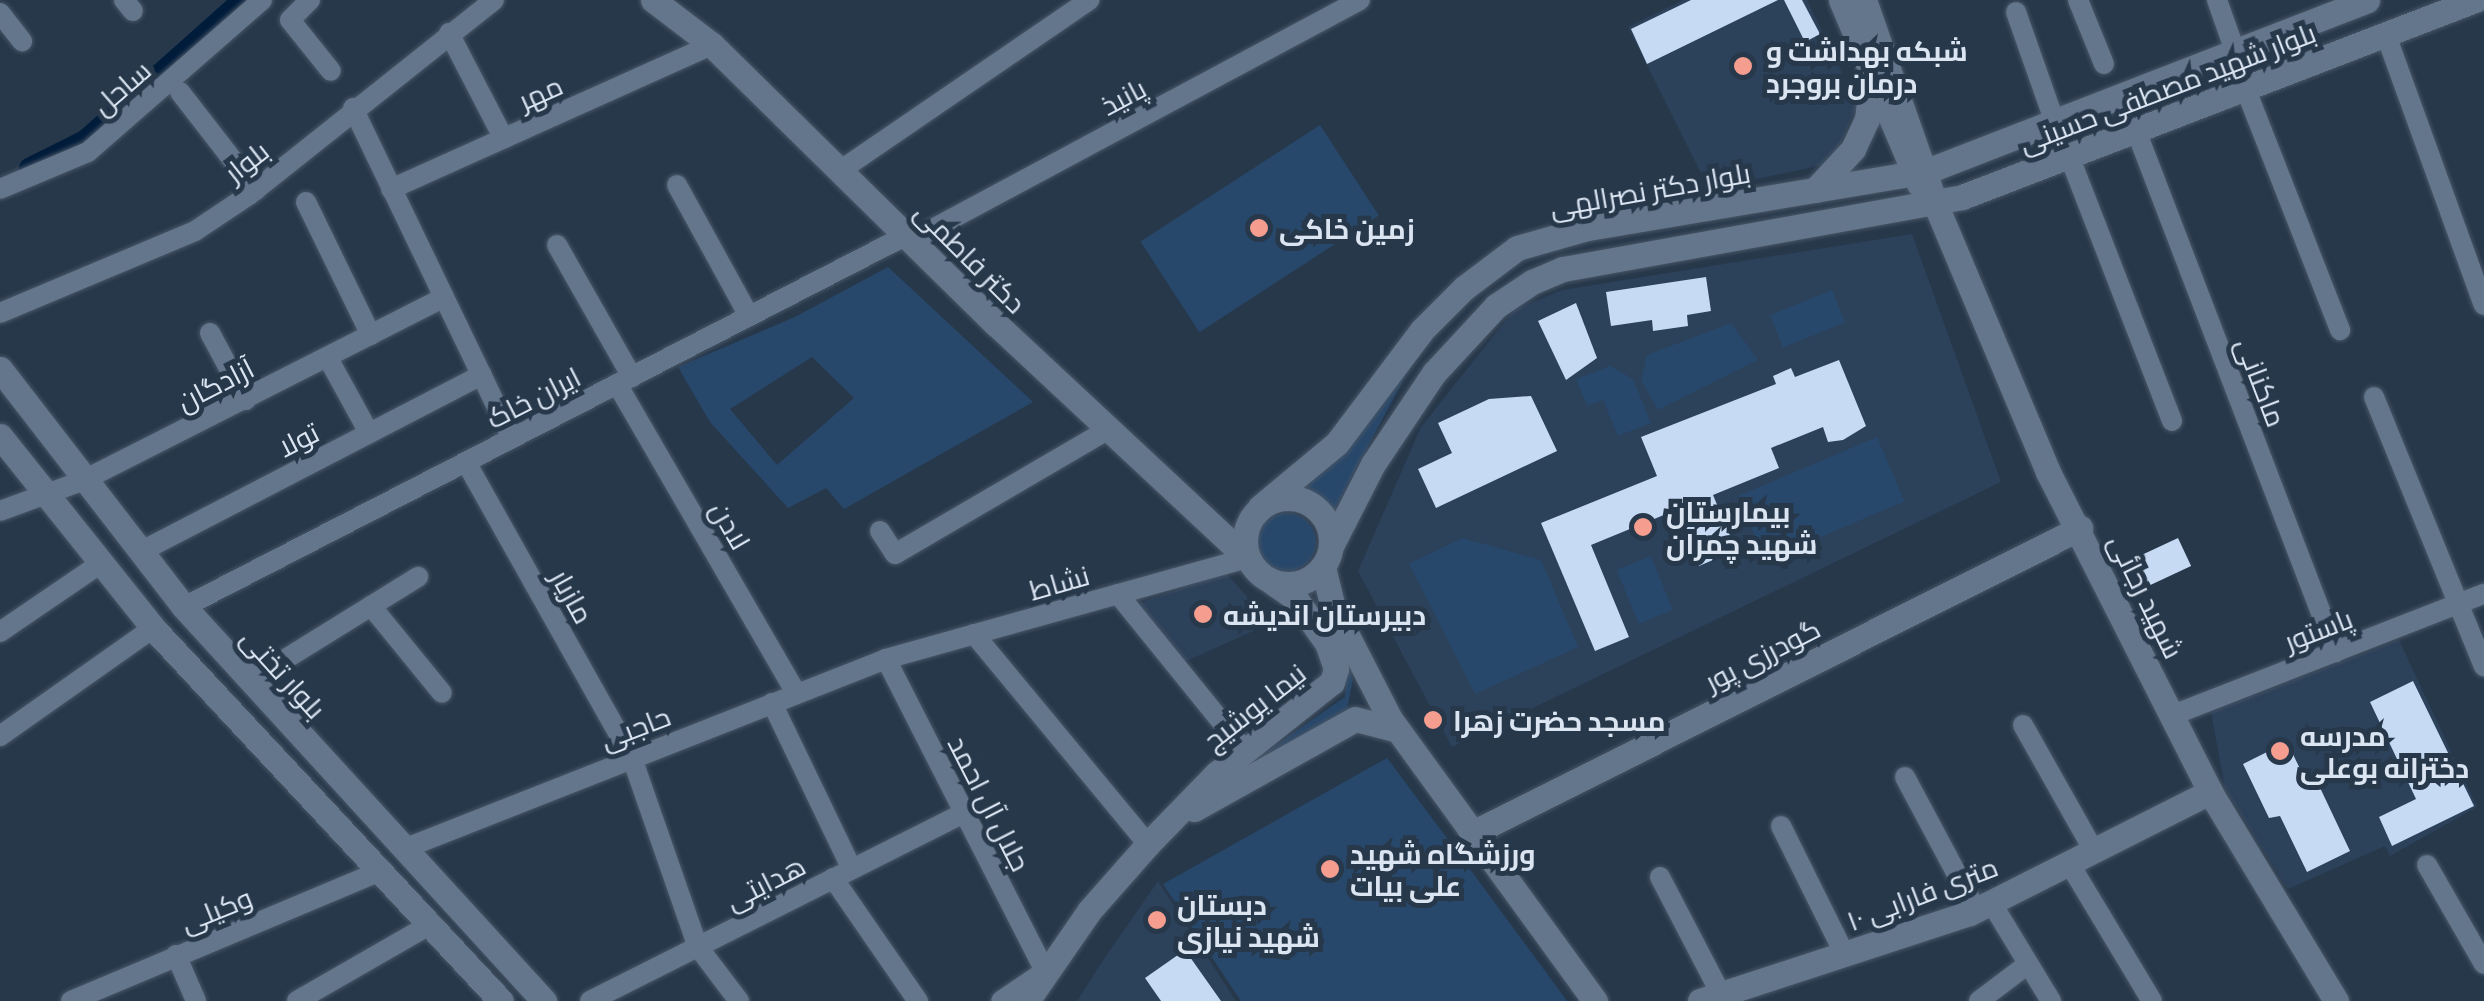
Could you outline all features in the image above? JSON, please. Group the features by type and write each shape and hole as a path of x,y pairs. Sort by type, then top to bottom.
{"main road":[{"name":"دکتر فاطمی","path":"652,0 712,46 1248,558"},
{"name":"شهید رجائی","path":"1841,0 1871,74 1936,203 2048,472 2080,528 2210,792 2336,1001"},
{"name":"شهید رجائی","path":"1864,0 1919,172"},
{"name":"بلوار شهید مصطفی حسینی","path":"1919,172 2055,123 2367,0"},
{"name":"بلوار شهید مصطفی حسینی","path":"1936,203 2137,133 2475,0"},
{"path":"1813,191 1846,160 1862,134 1871,74"},
{"path":"2119,97 2137,133"},
{"name":"بلوار دکتر نصرالهی","path":"1260,508 1337,444 1407,350 1464,288 1535,240 1919,172"},
{"path":"1595,1001 1398,730 1355,658 1327,557 1328,524 1313,506 1281,498 1260,508 1244,536 1248,558 1272,582 1306,582 1327,557 1373,464 1434,373 1496,306 1563,269 1936,203"},
{"path":"1407,350 1434,373"},
{"name":"بلوار تختی","path":"0,370 82,481 184,607 544,1001"},
{"path":"0,436 153,628 500,1001"},
{"name":"گودرزی پور","path":"1471,834 2080,528"},
{"name":"نیما یوشیج","path":"1027,1001 1044,971 1148,844 1246,751 1336,676 1334,656 1311,616 1272,582"},
{"name":"نیما یوشیج","path":"1168,824 1355,718 1398,730"},
{"name":"۱۰ متری فارابی","path":"1710,998 1984,906 2210,792"},
{"path":"431,924 459,907"}],"street":[{"path":"9,0 0,10 22,40"},
{"name":"ساحل","path":"0,189 88,152 262,0"},
{"path":"310,0 290,20 331,71"},
{"name":"بلوار","path":"0,313 143,258 256,190 353,108 494,0"},
{"path":"841,170 1089,0"},
{"name":"پانیذ","path":"909,238 1360,0"},
{"path":"2078,0 2104,64"},
{"path":"2217,0 2235,51"},
{"path":"2016,12 2055,123"},
{"path":"448,34 504,139"},
{"path":"2386,35 2484,305"},
{"name":"مهر","path":"392,189 712,46"},
{"path":"2246,90 2340,330"},
{"path":"180,92 256,190"},
{"path":"353,108 512,438"},
{"name":"ماکنانی","path":"2137,133 2336,652"},
{"path":"2070,158 2172,421"},
{"path":"676,185 749,316"},
{"path":"306,202 371,335"},
{"name":"ایران خاک","path":"184,607 749,316 909,238"},
{"name":"لادن","path":"558,245 624,380 797,694"},
{"name":"آزادگان","path":"0,511 42,492 82,481 444,297"},
{"path":"210,333 246,400"},
{"path":"328,358 370,433"},
{"name":"تولا","path":"140,552 482,375"},
{"path":"2374,397 2454,606 2484,666"},
{"path":"880,531 896,554 1109,429"},
{"name":"مازیار","path":"466,462 632,758 698,947 739,1001"},
{"name":"نشاط","path":"886,659 1248,558"},
{"path":"0,632 100,563"},
{"path":"250,681 418,577"},
{"path":"1118,594 1246,751"},
{"name":"پاستور","path":"2172,716 2484,594"},
{"path":"371,606 442,693"},
{"path":"0,736 153,628"},
{"path":"974,634 1148,844"},
{"name":"حاجبی","path":"406,848 886,659"},
{"name":"جلال آل احمد","path":"886,659 1044,971"},
{"path":"772,703 843,874 918,1001"},
{"path":"2023,726 2094,851"},
{"path":"1905,777 1984,906 2051,1001"},
{"name":"هدایتی","path":"590,1001 964,813"},
{"path":"1781,826 1845,955"},
{"path":"2069,863 2152,1001"},
{"path":"2427,866 2484,964"},
{"name":"وکیلی","path":"71,1001 382,870"},
{"path":"1660,877 1710,998"},
{"path":"297,1001 431,924"},
{"path":"176,955 196,1001"},
{"path":"1979,1001 2028,964"},
{"path":"1001,1001 1044,971"}],"shaded area":[{"name":"شبکه بهداشت و درمان بروجرد","path":"1683,0 1807,0 1857,104 1833,163 1709,189 1628,27"},
{"name":"زمین خاکی","path":"1320,125 1379,216 1199,332 1141,242"},
{"name":"بیمارستان شهید چمران","path":"1912,234 2001,482 1452,747 1358,571 1421,427 1514,310 1562,290"},
{"path":"888,267 1033,402 844,509 826,488 788,508 710,422 678,367 795,317","holes":["812,357 854,398 777,465 730,409"]},
{"path":"1832,290 1845,322 1783,348 1770,315"},
{"path":"1731,323 1758,360 1658,410 1641,380 1647,355"},
{"path":"1610,366 1633,379 1651,423 1618,436 1603,400 1587,406 1576,379"},
{"path":"1406,375 1332,514 1304,491"},
{"path":"1877,437 1904,501 1765,560 1738,496"},
{"path":"1287,513 1307,522 1316,542 1307,562 1287,571 1267,562 1258,542 1267,522"},
{"path":"1462,538 1541,560 1578,647 1475,694 1409,564"},
{"path":"1651,556 1673,610 1638,624 1617,570"},
{"name":"دبیرستان اندیشه","path":"1225,572 1271,623 1182,663 1137,604"},
{"path":"2399,640 2477,807 2390,856 2385,846 2288,889 2225,789 2211,712"},
{"path":"1347,666 1353,679 1347,709 1215,787 1345,697"},
{"name":"ورزشگاه شهید علی بیات","path":"1387,758 1567,1001 1241,1001 1163,884"},
{"name":"دبستان شهید نیازی","path":"1158,881 1236,1001 1077,1001 1104,959"}],"building":[{"path":"1691,0 1778,0 1647,64 1631,29"},
{"path":"1784,0 1802,0 1820,34 1805,42"},
{"path":"1706,277 1711,311 1687,315 1688,326 1653,331 1652,320 1611,326 1606,292"},
{"path":"1576,303 1597,358 1566,380 1538,321"},
{"path":"1839,360 1866,426 1843,440 1828,442 1823,427 1771,448 1779,468 1713,495 1736,550 1699,566 1676,510 1591,545 1629,637 1595,651 1541,523 1657,476 1641,437 1776,384 1773,376 1791,368 1795,377"},
{"path":"1531,396 1557,451 1436,508 1418,469 1452,453 1438,423 1489,399"},
{"path":"2178,538 2191,566 2144,588 2131,560"},
{"path":"2413,681 2474,806 2392,846 2379,817 2416,799 2370,702"},
{"path":"2287,742 2305,779 2314,775 2350,851 2307,872 2280,816 2269,818 2243,764"},
{"path":"1185,950 1221,1001 1161,1001 1145,978"}],"waterway":[{"path":"29,168 85,140 242,0"}],"place":[{"name":"شبکه بهداشت و درمان بروجرد","path":"1743,66"},
{"name":"زمین خاکی","path":"1259,228"},
{"name":"بیمارستان شهید چمران","path":"1643,527"},
{"name":"دبیرستان اندیشه","path":"1203,614"},
{"name":"مسجد حضرت زهرا","path":"1433,720"},
{"name":"مدرسه دخترانه بوعلی","path":"2280,751"},
{"name":"ورزشگاه شهید علی بیات","path":"1330,869"},
{"name":"دبستان شهید نیازی","path":"1157,920"}]}
